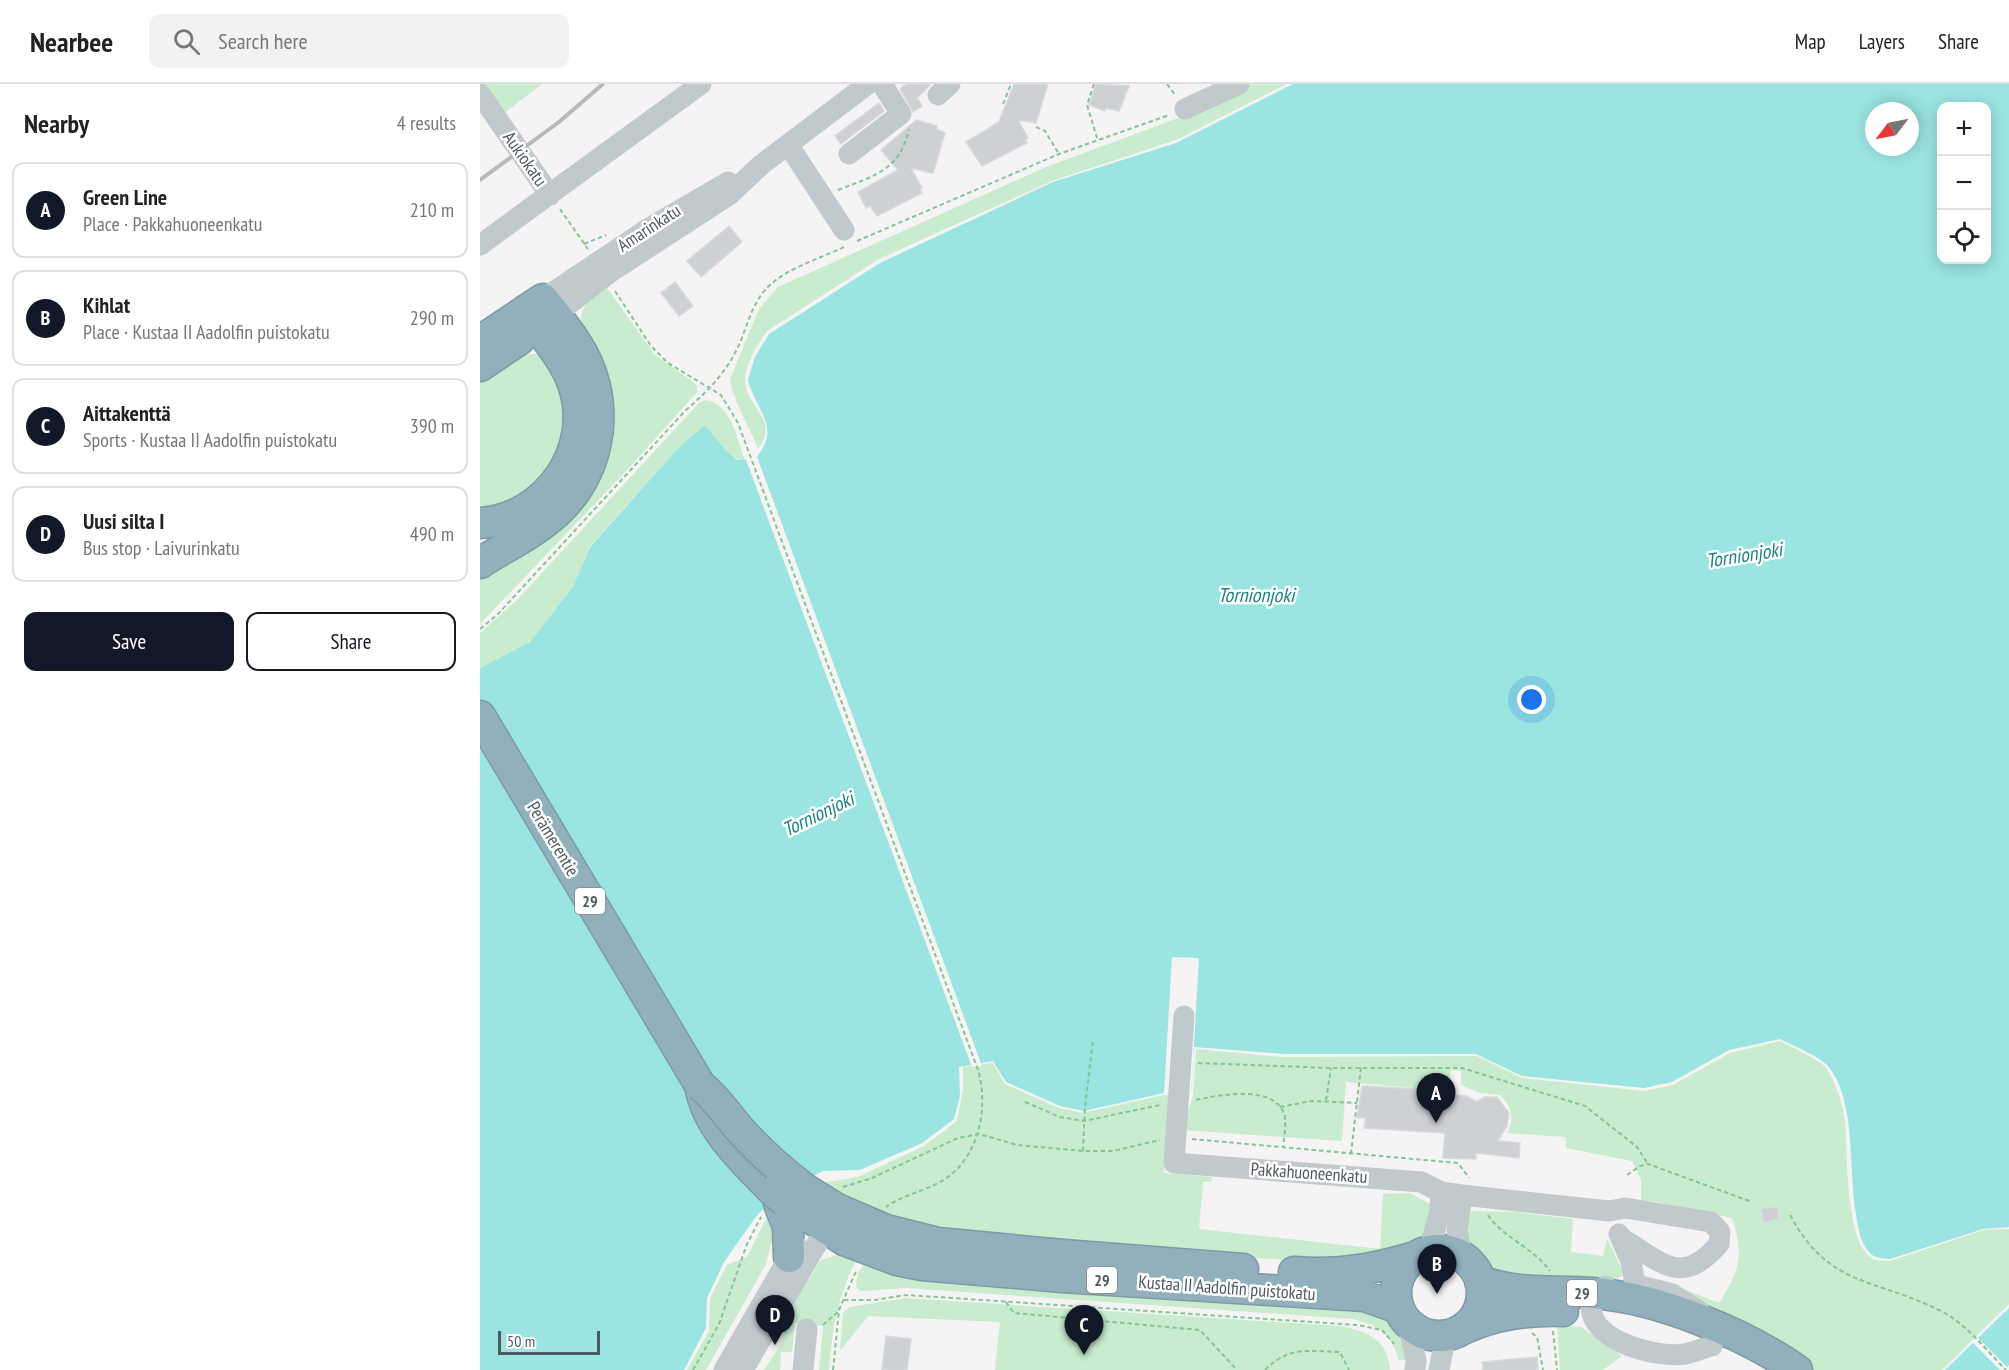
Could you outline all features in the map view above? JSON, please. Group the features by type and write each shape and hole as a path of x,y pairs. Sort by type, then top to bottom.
{"highway":[{"path":"480,341 540,313"},
{"path":"480,366 540,313"},
{"path":"480,523 504,519 532,505 555,484 572,456 579,420 573,382 540,313"},
{"path":"480,563 556,513 573,495 587,474 595,453 598,434 596,392 577,344 540,313"},
{"name":"Perämerentie","path":"480,716 700,1085 715,1097 805,1206"},
{"path":"789,1257 788,1226 805,1206"},
{"name":"Kustaa II Aadolfin puistokatu","path":"805,1206 908,1237 959,1245 1063,1255 1332,1274 1376,1268 1423,1254"},
{"name":"Kustaa II Aadolfin puistokatu","path":"805,1206 871,1251 922,1264 1062,1277 1364,1296 1403,1314"},
{"name":"29","path":"1423,1254 1443,1250 1462,1257"},
{"path":"1403,1314 1397,1291 1401,1275 1423,1254"},
{"path":"1455,1332 1479,1308 1482,1299 1480,1281 1476,1272 1462,1257"},
{"name":"29","path":"1480,1281 1509,1290 1593,1303 1671,1311 1716,1337 1759,1370"},
{"name":"29","path":"1403,1314 1421,1332 1455,1332 1487,1318 1513,1312 1593,1303"},
{"name":"29","path":"1716,1337 1764,1349 1797,1370"}],"street":[{"path":"480,245 701,84"},
{"name":"Amarinkatu","path":"540,313 612,272 729,195 761,165 868,84"},
{"path":"849,154 901,114 882,84"},
{"path":"1185,109 1239,84"},
{"name":"Aukiokatu","path":"480,94 550,195"},
{"path":"789,146 844,230"},
{"path":"1177,1104 1184,1016"},
{"name":"Pakkahuoneenkatu","path":"1177,1104 1174,1162 1421,1182 1452,1194 1617,1209 1711,1222 1720,1232 1719,1244 1693,1267 1676,1270 1622,1238"},
{"path":"1423,1254 1452,1194"},
{"path":"1452,1194 1462,1257"},
{"path":"744,1370 805,1206"},
{"path":"1617,1209 1622,1238 1631,1261 1635,1285"},
{"path":"724,1370 789,1257"},
{"path":"1612,1284 1635,1285 1682,1298 1716,1337 1684,1354 1652,1350 1610,1338 1596,1324 1593,1303 1612,1284"},
{"path":"1403,1314 1416,1360 1415,1370"},
{"path":"803,1370 807,1329"},
{"path":"1439,1370 1455,1332"},
{"path":"1652,1350 1667,1370"}],"path":[{"path":"1003,104 1011,84"},
{"path":"1094,84 1087,105 1097,140"},
{"path":"480,629 498,614 685,411 711,388 730,362 758,300 778,279 852,243 1059,154 1185,109"},
{"path":"823,196 884,172 893,164 909,130 901,114"},
{"path":"1036,127 1045,131 1059,154"},
{"path":"550,195 590,253"},
{"path":"611,285 651,346 668,363 721,394 730,409 748,450 978,1070 982,1106 979,1134 960,1167 946,1179 893,1202 882,1210"},
{"path":"1083,1151 1093,1040"},
{"path":"1180,1063 1240,1063 1331,1068 1462,1068 1585,1106 1637,1147 1648,1164"},
{"path":"1351,1154 1361,1067"},
{"path":"1326,1100 1331,1068"},
{"path":"1025,1102 1060,1117 1084,1121 1163,1104 1177,1104 1244,1093 1267,1098 1280,1107 1285,1117 1283,1147"},
{"path":"1280,1107 1296,1102 1326,1100 1356,1103"},
{"path":"1627,1175 1640,1166 1648,1164 1752,1202"},
{"path":"1790,1215 1808,1243 1834,1268 1861,1282 1938,1309 1975,1339 2006,1370"},
{"path":"807,1329 818,1330 839,1310 860,1261"},
{"path":"844,1300 875,1300 906,1294 1358,1325 1382,1330 1391,1337 1396,1348"},
{"path":"1005,1301 1014,1313 1200,1330 1237,1370"},
{"path":"833,1370 839,1310"},
{"path":"1553,1330 1557,1370"},
{"path":"1537,1337 1543,1370"},
{"path":"1265,1370 1276,1359 1290,1351 1340,1352 1349,1370"}],"green space":[{"path":"480,84 542,84 500,116"},
{"path":"1250,84 1287,84 1176,140 1052,181 879,259 767,331 750,360 745,379 746,389 766,429 758,449 737,404 730,379 759,309 778,287 1046,167 1189,114"},
{"path":"607,288 655,355 692,381 697,386 697,392 628,469 480,624 480,575 561,519 582,314 586,304"},
{"path":"524,354 537,354 554,365 571,419 541,489 480,515 480,378"},
{"path":"705,400 714,403 727,415 745,460 732,457 727,453 705,425 678,448 591,545 572,588 530,642 480,668 480,633 517,600 699,403"},
{"path":"1780,1041 1824,1065 1836,1088 1845,1121 1853,1219 1858,1238 1866,1252 1876,1260 1890,1261 1984,1230 2009,1229 2009,1304 1942,1370 1810,1370 1699,1300 1657,1283 1658,1279 1719,1303 1732,1281 1738,1262 1738,1243 1732,1218 1652,1201 1641,1203 1641,1180 1632,1161 1566,1148 1566,1137 1507,1133 1511,1113 1504,1100 1500,1095 1480,1093 1461,1085 1461,1071 1451,1070 1449,1091 1346,1082 1342,1141 1182,1130 1193,1096 1196,1049 1281,1057 1477,1056 1522,1078 1644,1091 1673,1085 1730,1053"},
{"path":"993,1063 1005,1084 1059,1108 1082,1113 1164,1095 1176,1095 1168,1121 1164,1173 1212,1177 1211,1182 1203,1182 1199,1229 1380,1249 1383,1194 1410,1193 1432,1205 1428,1234 1418,1245 1358,1264 1062,1247 883,1221 816,1184 858,1177 924,1146 957,1121 963,1089 963,1067"},
{"path":"770,1211 775,1230 765,1266 706,1370 687,1370 709,1331 710,1298 727,1265 747,1257"},
{"path":"1472,1211 1517,1212 1573,1219 1571,1252 1603,1256 1607,1239 1623,1271 1621,1277 1590,1287 1483,1269 1464,1240 1467,1217"},
{"path":"841,1254 857,1258 837,1312 829,1370 819,1370 823,1326 795,1323 792,1352 781,1352 780,1370 764,1370 781,1344 791,1307 821,1260"},
{"path":"866,1261 1378,1309 1396,1325 1406,1360 1399,1360 1392,1343 1383,1332 1353,1319 906,1288 861,1291 856,1287 858,1273"},
{"path":"905,1298 1339,1326 1374,1338 1385,1351 1390,1370 995,1370 1000,1322 868,1316 840,1351 843,1313 850,1307"},
{"path":"1557,1325 1581,1327 1622,1356 1603,1370 1560,1370"}],"water":[{"name":"Tornionjoki","path":"1293,84 2009,84 2009,1227 1983,1229 1890,1259 1879,1258 1871,1254 1863,1244 1858,1224 1850,1137 1843,1098 1837,1081 1824,1063 1806,1051 1780,1039 1729,1050 1672,1082 1644,1088 1522,1076 1476,1054 1285,1054 1194,1047 1191,1095 1164,1093 1084,1111 1060,1106 1006,1082 993,1061 959,1067 960,1096 954,1119 922,1143 860,1170 823,1171 773,1198 755,1218 724,1262 707,1298 706,1328 684,1370 480,1370 480,668 530,642 572,588 591,546 678,448 705,425 725,450 737,460 755,459 767,438 767,428 748,380 755,357 769,334 880,263 1053,182 1176,143"},
{"path":"2009,1308 2009,1365 2004,1370 1945,1370"}],"pier":[{"path":"756,454 982,1066 972,1067 745,457"},
{"path":"1172,957 1199,958 1191,1095 1164,1093"},
{"path":"1977,1337 2009,1370 2000,1370 1972,1342"}],"building":[{"path":"907,84 931,84 917,98 922,106 913,112 900,89"},
{"path":"1014,84 1048,84 1036,123 1018,120 1028,138 1025,140 1027,143 982,166 966,142 999,122"},
{"path":"1096,84 1129,86 1119,111 1106,108 1105,111 1089,105"},
{"path":"879,103 884,111 841,144 835,136"},
{"path":"916,120 937,126 936,129 945,133 933,173 911,168 922,188 920,189 922,193 877,216 870,206 866,208 858,192 898,170 881,150"},
{"path":"729,226 742,242 701,277 687,261"},
{"path":"675,282 693,306 679,316 661,293"},
{"path":"1362,1086 1453,1091 1453,1095 1467,1096 1477,1102 1484,1097 1497,1097 1509,1113 1507,1126 1498,1141 1520,1143 1519,1158 1476,1153 1476,1159 1443,1158 1445,1133 1364,1128 1366,1118 1357,1118"},
{"path":"1777,1207 1779,1219 1764,1222 1761,1209"},
{"path":"886,1336 911,1339 907,1370 882,1370"},
{"path":"1537,1357 1538,1370 1483,1370 1482,1362"}],"railway":[{"path":"480,180 559,122 603,84"}],"place":[{"name":"Green Line","path":"1436,1123"},
{"name":"Kihlat","path":"1437,1294"},
{"name":"Uusi silta I","path":"775,1345"},
{"name":"Aittakenttä","path":"1084,1355"}]}
